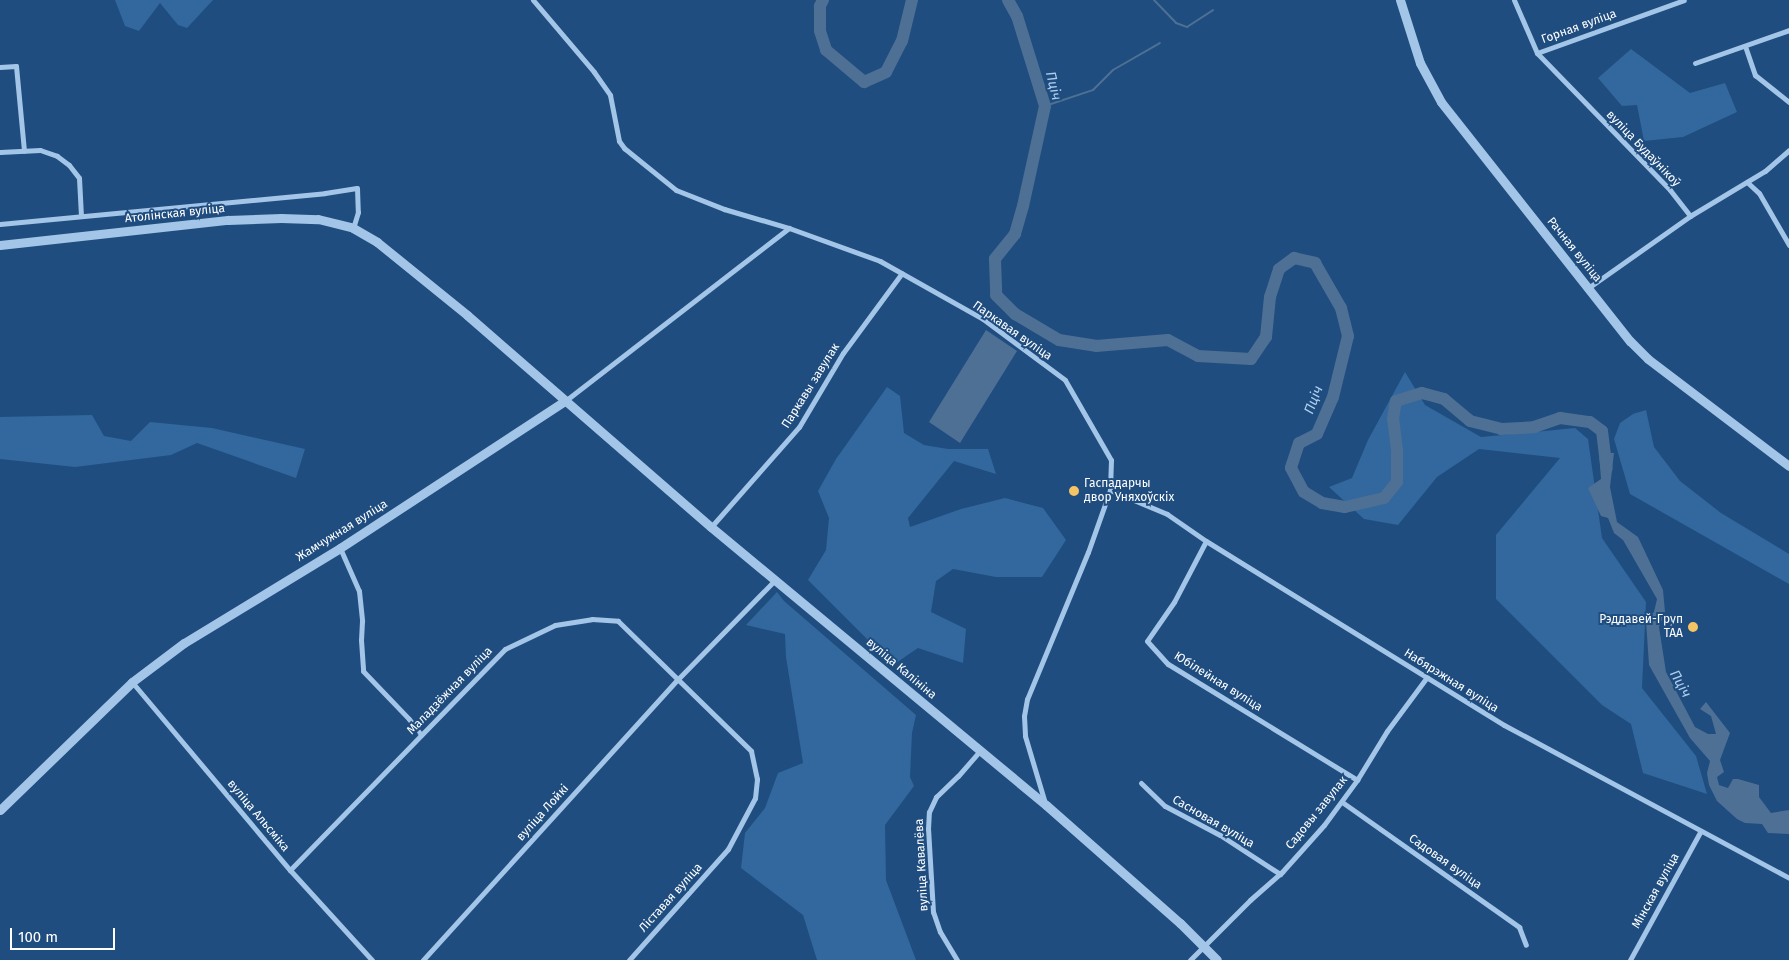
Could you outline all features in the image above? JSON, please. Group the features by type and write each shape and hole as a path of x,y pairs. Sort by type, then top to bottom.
{"street":[{"name":"Паркавая вуліца","path":"533,0 602,82 610,95 619,141 643,164 676,190 724,209 790,228 880,261 983,320 1065,380 1111,460 1110,490 1088,552 1027,699 1024,716 1025,736 1046,805"},
{"name":"Рачная вуліца","path":"1400,0 1420,63 1441,102 1630,341 1648,359 1789,466"},
{"name":"вуліца Будаўнікоў","path":"1514,0 1537,53 1670,190 1690,216"},
{"name":"Горная вуліца","path":"1537,53 1684,0"},
{"path":"1695,63 1789,30"},
{"path":"1745,46 1755,74 1789,102"},
{"path":"0,67 16,66 24,151"},
{"path":"0,152 40,150 58,156 69,165 79,178 81,216"},
{"path":"1588,288 1690,216 1747,182 1789,150"},
{"path":"1747,182 1760,193 1789,246"},
{"name":"Атолінская вуліца","path":"0,224 325,193 357,188 358,212 352,228"},
{"name":"Атолінская вуліца","path":"0,245 228,220 281,218 318,220 352,228 377,242 467,315 565,400"},
{"path":"565,400 790,228"},
{"name":"Паркавы завулак","path":"711,527 799,427 843,353 902,273"},
{"name":"вуліца Калініна","path":"565,400 711,527 776,579 979,752 1046,805 1203,945 1217,960"},
{"name":"Жамчужная вуліца","path":"0,810 132,682 184,643 340,548 565,400"},
{"name":"Набярэжная вуліца","path":"1110,490 1167,514 1206,541 1504,725 1700,832 1789,878"},
{"name":"Юбілейная вуліца","path":"1206,541 1174,602 1147,640 1168,664 1357,780"},
{"path":"340,548 359,591 363,671 409,719 421,735"},
{"name":"вуліца Лойкі","path":"423,960 678,679 776,579"},
{"name":"Маладзёжная вуліца","path":"290,870 505,648 554,626 592,619 618,621 678,679"},
{"name":"Садовы завулак","path":"1190,960 1203,945 1280,874 1342,802 1387,731 1427,677"},
{"name":"Ліставая вуліца","path":"629,960 728,849 754,798 757,779 751,751 678,679"},
{"name":"вуліца Альсміка","path":"132,682 290,870 372,960"},
{"name":"вуліца Кавалёва","path":"957,960 940,932 933,912 928,829 929,812 936,797 979,752"},
{"name":"Сасновая вуліца","path":"1141,783 1165,806 1220,835 1280,874"},
{"name":"Садовая вуліца","path":"1342,802 1520,926 1526,945"},
{"name":"Мінская вуліца","path":"1630,960 1700,832"}],"shaded area":[{"path":"115,0 213,0 187,28 178,25 160,3 139,31 125,26"},
{"path":"1631,49 1690,93 1725,83 1737,112 1683,137 1644,141 1637,105 1622,106 1598,78"},
{"path":"986,330 1017,351 960,443 929,422"},
{"path":"1405,372 1425,405 1481,437 1575,428 1588,439 1602,538 1646,602 1642,688 1696,756 1707,794 1643,773 1631,724 1602,705 1496,599 1496,535 1560,458 1479,449 1437,477 1398,525 1364,519 1329,487 1352,478 1368,440"},
{"path":"887,387 900,396 904,433 924,445 948,449 988,449 996,474 954,461 908,518 910,527 961,509 1005,498 1043,508 1066,540 1042,577 996,577 953,569 936,581 931,612 966,629 963,663 918,648 893,665 808,580 826,550 829,518 818,491 836,459"},
{"path":"1646,410 1654,447 1680,481 1721,513 1789,554 1789,584 1630,494 1614,439 1620,423 1633,414"},
{"path":"92,415 104,436 131,441 150,422 212,428 305,449 296,478 197,443 171,455 75,467 0,459 0,417"},
{"path":"1599,453 1614,453 1610,487 1617,522 1638,537 1663,590 1665,612 1659,627 1666,672 1695,727 1708,734 1716,734 1711,716 1700,709 1706,702 1730,733 1720,760 1724,772 1717,777 1719,785 1728,788 1733,779 1738,779 1759,785 1759,797 1771,813 1789,810 1789,834 1768,833 1762,824 1745,823 1737,819 1717,801 1709,785 1707,773 1710,761 1690,738 1649,665 1646,621 1654,612 1657,599 1623,540 1614,533 1608,518 1601,516 1588,488 1601,479"},
{"path":"777,592 784,601 916,715 912,733 910,777 914,786 885,825 886,880 916,960 817,960 803,915 741,868 745,833 765,808 778,773 803,763 786,657 785,634 746,625"}],"waterway":[{"name":"Пціч","path":"823,0 820,6 820,31 826,50 864,82 886,72 902,41 912,0"},
{"name":"Пціч","path":"1008,0 1017,16 1045,106 1015,234 995,259 996,295 1015,314 1059,340 1096,346 1168,340 1198,356 1251,359 1266,337 1270,297 1279,269 1294,258 1315,263 1341,308 1348,336 1333,397 1317,434 1299,443 1291,468 1304,492 1322,503 1345,507 1384,498 1397,482 1397,450 1393,419 1396,401 1422,393 1444,399 1470,421 1501,429 1534,427 1560,418 1590,422 1602,431 1607,469"},
{"path":"1154,0 1176,23 1187,27 1213,10"},
{"path":"1045,106 1093,90 1113,70 1160,43"}],"place":[{"name":"Гаспадарчы двор Уняхоўскіх","path":"1074,491"},
{"name":"Рэддавей-Груп ТАА","path":"1693,627"}]}
